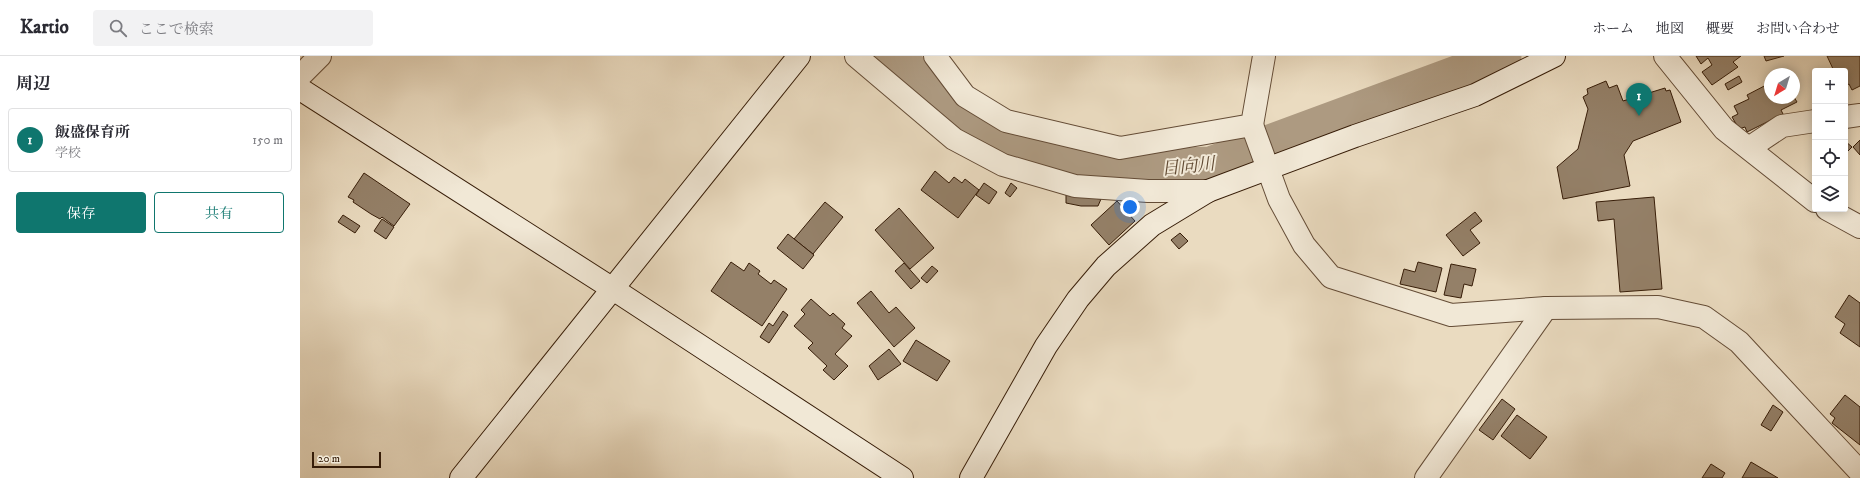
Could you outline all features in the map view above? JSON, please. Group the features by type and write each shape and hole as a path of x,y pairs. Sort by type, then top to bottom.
{"street":[{"path":"300,76 320,56"},
{"path":"461,478 800,56"},
{"path":"856,56 954,139 1003,165 1075,186 1148,191 1208,191"},
{"path":"935,56 965,96 1006,121 1120,148 1252,125"},
{"path":"1264,56 1252,125 1280,199 1304,245 1331,277 1451,315 1546,308 1658,307 1704,317 1739,342 1860,472"},
{"path":"971,478 1046,346 1078,299 1106,266 1152,226 1208,191 1355,136 1475,95 1554,56"},
{"path":"1665,56 1724,129 1812,199"},
{"path":"300,89 614,289 902,478"},
{"path":"1848,117 1860,115"},
{"path":"1749,148 1782,126 1812,122"},
{"path":"1832,212 1860,227"},
{"path":"1426,478 1546,308"}],"building":[{"path":"1696,56 1741,56 1733,62 1738,67 1712,85 1702,72 1712,65 1708,58 1701,64"},
{"path":"1764,56 1784,56 1766,61"},
{"path":"1827,56 1860,56 1860,86 1852,90 1848,84 1848,68 1833,68"},
{"path":"1739,76 1742,82 1728,90 1725,84"},
{"path":"1606,81 1609,88 1617,85 1623,101 1665,88 1666,91 1670,90 1681,122 1633,141 1624,155 1630,186 1563,199 1557,167 1578,149 1588,109 1583,97 1588,94 1587,89"},
{"path":"1764,86 1764,104 1793,104 1781,110 1783,114 1747,132 1745,127 1739,129 1732,117 1738,114 1734,106 1749,99 1747,95"},
{"path":"1860,140 1860,155 1853,147"},
{"path":"1848,144 1852,147 1848,151"},
{"path":"935,171 949,183 954,177 962,183 965,179 979,190 958,218 921,190"},
{"path":"364,173 410,204 394,226 382,217 380,219 371,214 348,197"},
{"path":"984,183 997,192 989,204 976,195"},
{"path":"1011,183 1017,188 1010,197 1005,193"},
{"path":"1066,195 1101,199 1098,206 1081,206 1066,203"},
{"path":"1654,197 1662,289 1620,292 1614,219 1598,221 1596,202"},
{"path":"1117,201 1135,221 1109,245 1091,225"},
{"path":"825,202 843,217 813,254 794,239"},
{"path":"899,208 934,248 910,269 875,230"},
{"path":"1475,212 1482,221 1470,230 1480,243 1463,256 1446,235"},
{"path":"343,215 360,226 355,233 338,222"},
{"path":"382,219 394,227 386,239 374,231"},
{"path":"1180,233 1188,241 1179,249 1171,240"},
{"path":"788,234 814,255 803,269 777,248"},
{"path":"731,262 744,271 749,263 760,271 758,274 771,284 774,280 787,289 762,326 711,291"},
{"path":"1418,262 1442,268 1436,292 1400,284 1404,269 1415,272"},
{"path":"904,263 920,281 911,289 895,271"},
{"path":"1451,264 1476,269 1472,286 1464,284 1461,298 1444,295"},
{"path":"932,266 938,271 927,283 921,278"},
{"path":"871,291 889,313 896,307 915,328 894,347 857,303"},
{"path":"1849,295 1860,303 1860,347 1840,333 1845,324 1835,317"},
{"path":"811,299 830,316 833,313 845,324 842,328 852,336 835,354 848,366 834,380 823,370 827,366 808,348 813,343 794,326 805,314 801,310"},
{"path":"783,311 788,315 769,343 760,337 769,323 773,326"},
{"path":"916,340 950,361 937,381 903,361"},
{"path":"889,349 901,364 878,380 869,366"},
{"path":"1845,395 1860,407 1860,445 1832,423 1835,418 1830,414"},
{"path":"1502,399 1515,409 1493,440 1479,430"},
{"path":"1773,405 1783,412 1771,431 1761,425"},
{"path":"1517,415 1547,437 1530,459 1501,436"},
{"path":"1751,462 1778,478 1742,478"},
{"path":"1711,464 1725,473 1722,478 1702,478"}],"waterway":[{"name":"日向川","path":"894,56 942,107 984,140 1025,158 1072,168 1132,170 1211,167 1468,72 1501,56"}],"place":[{"name":"飯盛保育所","path":"1639,116"}]}
